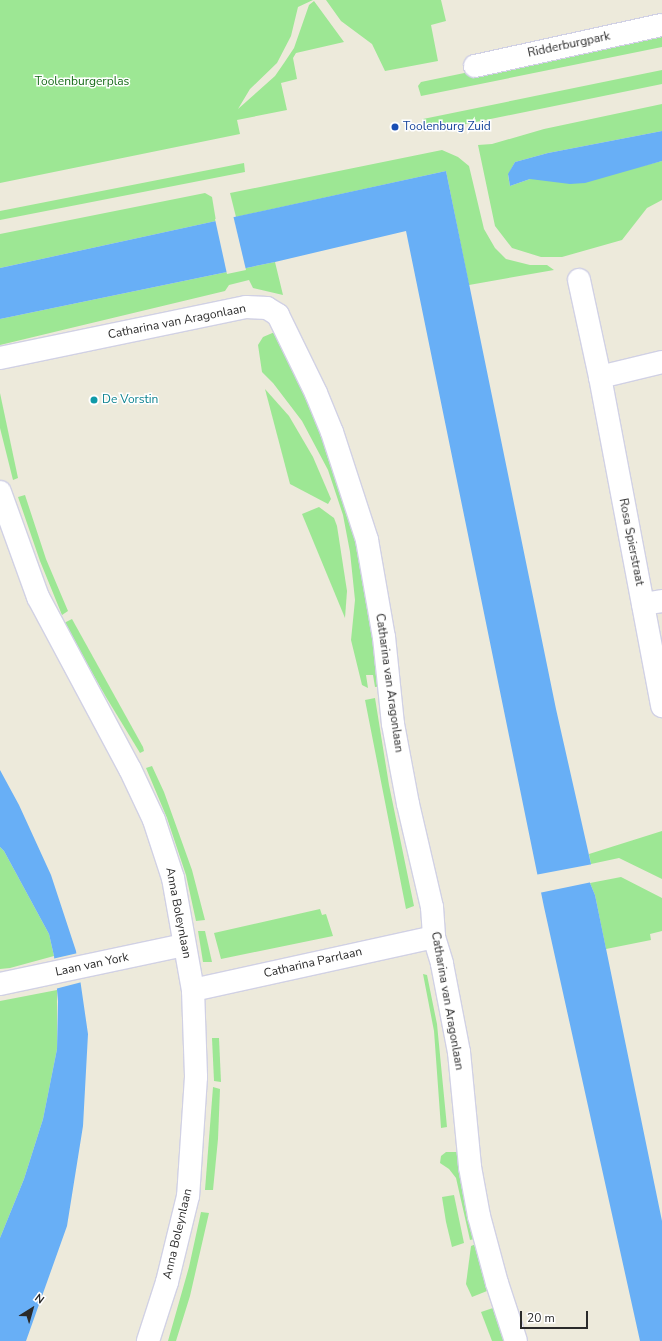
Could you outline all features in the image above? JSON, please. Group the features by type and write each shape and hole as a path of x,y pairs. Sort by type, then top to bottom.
{"street":[{"name":"Ridderburgpark","path":"475,66 662,25"},
{"name":"Rosa Spierstraat","path":"579,280 652,603 662,706"},
{"name":"Catharina van Aragonlaan","path":"0,358 246,307 267,308 278,315 316,393 332,432 367,540 384,637 393,724 408,804 432,907 434,937 442,964 458,1052 470,1167 479,1216 496,1282 516,1341"},
{"path":"600,377 662,362"},
{"name":"Anna Boleynlaan","path":"0,492 38,597 130,769 154,820 173,878 193,990 196,1078 188,1196 167,1282 148,1341"},
{"name":"Catharina Parrlaan","path":"193,990 434,937"},
{"name":"Laan van York","path":"0,984 184,945"}],"green space":[{"name":"Toolenburgerplas","path":"0,0 313,0 298,7 291,36 277,63 250,89 238,109 275,76 294,48 309,5 314,1 344,42 296,53 293,58 297,79 281,83 287,110 237,120 240,134 0,183"},
{"path":"326,0 441,0 446,21 431,25 438,61 385,71 372,44 341,21"},
{"path":"662,32 662,47 421,96 418,86 421,82"},
{"path":"662,70 662,84 432,131 423,119"},
{"path":"662,104 662,131 548,153 515,162 508,175 510,186 530,179 618,172 662,161 662,200 647,208 622,240 562,257 541,257 512,248 495,226 478,145 492,144 544,129"},
{"path":"442,150 458,157 469,166 484,229 495,248 506,259 530,265 547,265 554,270 469,285 446,171 236,217 230,193"},
{"path":"244,163 245,172 0,220 0,211"},
{"path":"205,193 212,197 216,221 0,268 0,234"},
{"path":"275,262 283,295 253,288 249,280 229,285 225,291 0,345 0,319"},
{"path":"277,331 327,435 357,540 382,686 375,687 373,675 366,675 368,688 362,685 351,640 355,600 350,552 343,515 328,470 302,421 273,383 262,372 258,345 263,337"},
{"path":"265,389 289,416 313,457 331,499 328,504 290,484"},
{"path":"0,393 18,478 13,480 0,428"},
{"path":"25,495 46,559 68,611 62,615 40,561 18,497"},
{"path":"319,507 334,518 337,526 347,591 345,618 302,514"},
{"path":"72,619 144,751 140,753 64,623"},
{"path":"375,698 389,785 414,906 406,909 365,700"},
{"path":"152,766 164,792 192,870 205,920 196,921 186,875 167,818 146,768"},
{"path":"662,831 662,879 619,858 591,864 589,854"},
{"path":"0,847 4,851 49,934 54,956 10,968 0,969"},
{"path":"621,877 662,898 662,931 650,934 651,940 606,949 595,895 590,883"},
{"path":"320,909 322,915 326,914 333,936 221,959 214,933"},
{"path":"198,931 205,931 212,962 203,962"},
{"path":"423,974 427,975 437,1024 447,1127 441,1128 434,1031"},
{"path":"57,990 57,1049 43,1119 24,1179 0,1238 0,1001"},
{"path":"212,1038 219,1038 221,1082 214,1081"},
{"path":"213,1087 220,1089 218,1139 213,1190 205,1190"},
{"path":"446,1152 457,1152 464,1197 474,1239 470,1240 456,1178 449,1169 440,1163 441,1156"},
{"path":"454,1195 464,1243 452,1247 442,1197"},
{"path":"201,1212 209,1213 190,1296 176,1341 168,1341 189,1267"},
{"path":"476,1244 487,1291 472,1297 466,1284 471,1246"},
{"path":"493,1308 505,1341 492,1341 481,1312"}],"water":[{"path":"662,131 662,161 585,183 570,184 530,179 510,186 508,174 515,162 548,153"},
{"path":"446,171 556,709 591,864 590,883 595,895 662,1221 662,1341 640,1341 544,907 406,231 275,262 0,319 0,268"},
{"path":"0,770 19,805 51,875 76,951 88,1034 83,1126 67,1226 26,1341 0,1341 0,1238 24,1179 43,1119 57,1049 58,1001 54,956 49,934 4,851 0,847"}],"pier":[{"path":"233,215 246,270 227,274 215,219"},
{"path":"593,864 592,882 539,893 535,875"},
{"path":"78,953 82,982 55,989 52,959"}],"place":[{"name":"Toolenburg Zuid","path":"395,127"},
{"name":"De Vorstin","path":"94,400"}]}
